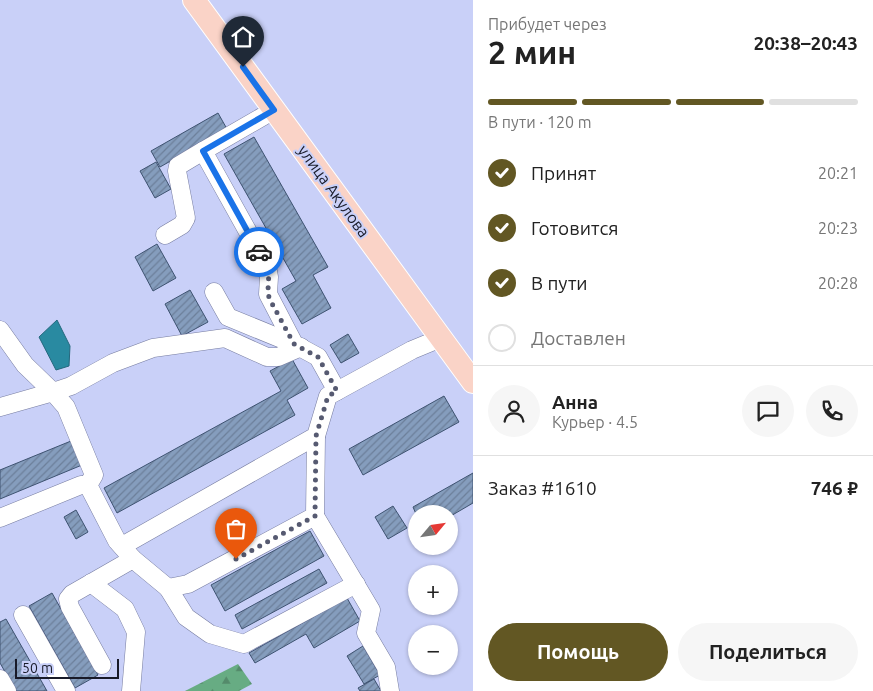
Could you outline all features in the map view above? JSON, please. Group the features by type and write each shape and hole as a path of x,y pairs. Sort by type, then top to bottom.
{"main road":[{"name":"улица Акулова","path":"194,0 473,382"}],"lane":[{"path":"166,235 182,225 186,218 177,171 178,166 274,110"},
{"path":"203,151 267,266 269,277 268,294 298,345"},
{"path":"214,292 228,317 298,345 318,357 337,391"},
{"path":"0,330 25,365 54,392 66,407 94,474 88,485"},
{"path":"0,407 71,386 113,363 153,348 225,338 267,357 278,357 298,345"},
{"path":"390,691 386,667 366,633 371,610 315,516 316,436 328,396 412,350 441,338"},
{"path":"122,546 316,436"},
{"path":"0,518 81,485 88,485"},
{"path":"88,485 117,541 133,559 168,588 186,617 210,634 244,644 356,584"},
{"path":"168,588 188,584 315,516"},
{"path":"102,665 70,607 68,599 72,594 91,582 133,559"},
{"path":"91,582 124,609 136,632 131,691"},
{"path":"24,615 66,691"},
{"path":"0,679 7,691"}],"green space":[{"path":"238,664 252,684 239,691 185,691"}],"water":[{"path":"57,320 70,346 69,366 56,370 39,337"}],"building":[{"path":"218,113 227,129 160,167 151,151"},
{"path":"254,137 328,267 313,275 331,308 302,324 282,289 296,281 224,154"},
{"path":"156,162 171,189 155,198 140,171"},
{"path":"157,244 176,278 153,291 135,257"},
{"path":"190,290 208,322 182,336 165,304"},
{"path":"348,334 359,353 341,363 330,345"},
{"path":"292,359 308,388 287,400 295,415 117,513 104,488 281,391 270,371"},
{"path":"444,396 459,422 363,475 349,449"},
{"path":"71,441 82,465 0,499 0,470"},
{"path":"473,473 473,503 458,512 458,505 417,505"},
{"path":"393,506 407,528 388,539 375,517"},
{"path":"76,510 88,532 76,539 64,517"},
{"path":"310,531 324,556 225,611 211,585"},
{"path":"319,569 327,583 242,629 235,615"},
{"path":"52,593 98,675 75,688 29,606"},
{"path":"347,598 360,621 314,648 306,634 255,663 249,653"},
{"path":"6,619 47,691 16,691 0,663 0,622"},
{"path":"363,646 380,675 364,684 347,656"},
{"path":"374,679 381,691 360,691 358,688"}],"way so far":[{"path":"236,559 315,516 316,436 328,396 337,391 318,357 294,344 269,298 269,271 259,252"}],"route":[{"path":"243,67 274,110 203,151 259,252"}]}
